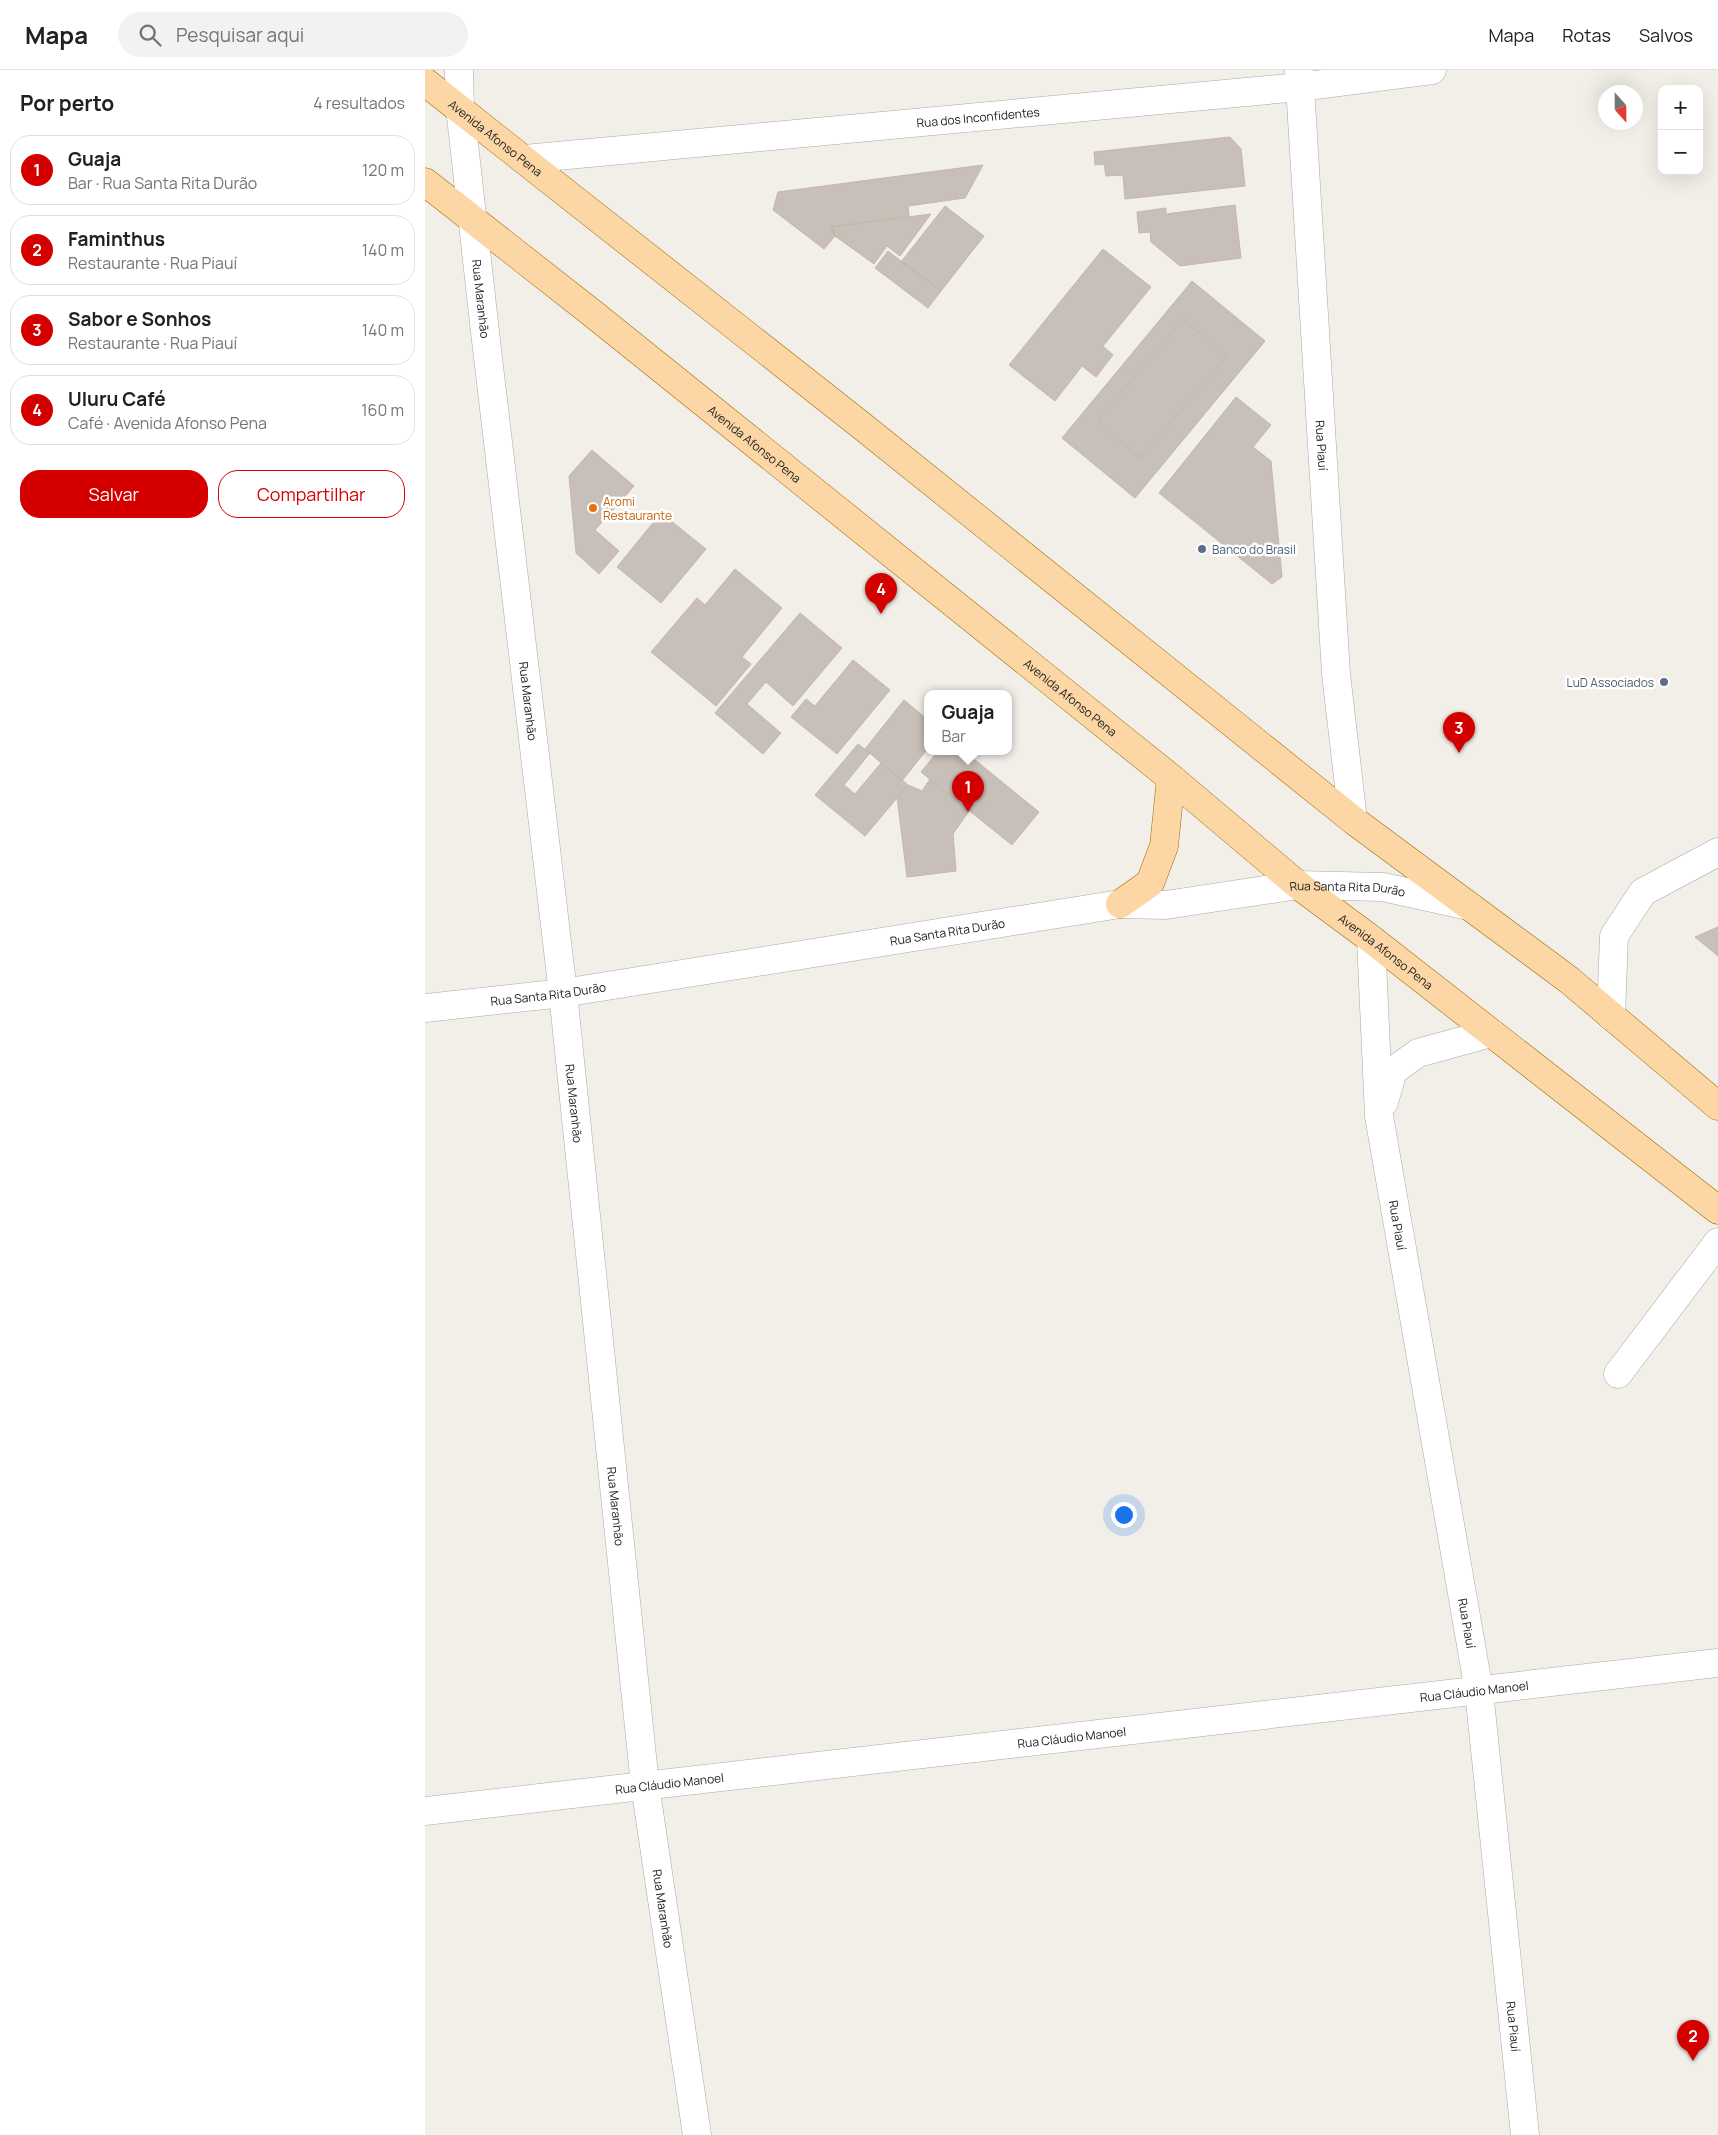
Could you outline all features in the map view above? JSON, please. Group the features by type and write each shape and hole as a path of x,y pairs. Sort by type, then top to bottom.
{"main road":[{"name":"Avenida Afonso Pena","path":"425,82 461,108 862,426 1353,820 1569,980 1718,1106"},
{"name":"Avenida Afonso Pena","path":"425,182 473,218 1171,778 1298,885 1371,939 1718,1210"},
{"path":"1120,904 1150,883 1164,846 1171,778"}],"street":[{"name":"Rua Maranhão","path":"459,70 461,108 485,332 563,993 645,1785 697,2135"},
{"name":"Rua dos Inconfidentes","path":"525,159 1299,78 1432,70"},
{"name":"Rua Piauí","path":"1299,78 1336,674 1353,820"},
{"path":"1611,1016 1614,936 1643,892 1717,852"},
{"name":"Rua Santa Rita Durão","path":"425,1008 563,993 1120,904 1166,906 1298,885 1383,886 1469,906"},
{"name":"Rua Piauí","path":"1371,939 1379,1116 1479,1690 1525,2135"},
{"name":"Rua Piauí","path":"1379,1116 1393,1071 1418,1053 1491,1033"},
{"path":"1618,1374 1718,1242"},
{"name":"Rua Cláudio Manoel","path":"425,1811 1718,1663"}],"building":[{"path":"1230,137 1241,149 1245,186 1125,199 1123,175 1106,176 1104,164 1095,165 1094,152"},
{"path":"983,165 965,198 908,206 909,216 831,227 835,236 824,249 773,210 778,192"},
{"path":"1235,205 1241,258 1180,266 1151,242 1150,232 1139,233 1137,212 1166,208 1166,214"},
{"path":"945,206 984,236 941,291 901,262"},
{"path":"931,214 900,256 887,246 874,264 835,236 831,227"},
{"path":"1103,249 1151,287 1103,346 1113,355 1096,377 1082,366 1055,401 1009,365"},
{"path":"888,251 941,291 928,308 875,268"},
{"path":"1192,281 1265,341 1135,498 1062,438"},
{"path":"1183,319 1227,356 1140,458 1097,421"},
{"path":"1236,397 1271,425 1253,447 1271,461 1282,577 1272,584 1159,493"},
{"name":"Aromi Restaurante","path":"592,450 634,486 595,530 619,551 599,574 576,553 569,476"},
{"path":"661,513 706,549 661,603 617,567"},
{"path":"735,569 782,608 742,657 751,664 716,706 651,652 697,598 705,605"},
{"path":"800,613 842,648 793,706 766,682 747,704 781,733 763,754 715,713"},
{"path":"853,660 890,690 837,754 791,717 806,699 815,706"},
{"path":"904,700 924,717 924,753 902,781 865,749"},
{"path":"858,744 870,753 844,785 855,794 881,763 908,785 865,836 815,795"},
{"path":"935,755 969,755 1039,812 1012,845 921,772"},
{"path":"930,779 969,811 953,834 956,871 907,877 897,797 908,785 922,791"},
{"path":"1718,927 1718,956 1695,937"}],"place":[{"name":"Aromi Restaurante","path":"593,508"},
{"name":"Banco do Brasil","path":"1202,549"},
{"name":"Uluru Café","path":"881,614"},
{"name":"LuD Associados","path":"1664,682"},
{"name":"Sabor e Sonhos","path":"1459,753"},
{"name":"Guaja","path":"968,812"},
{"name":"Faminthus","path":"1693,2061"}]}
